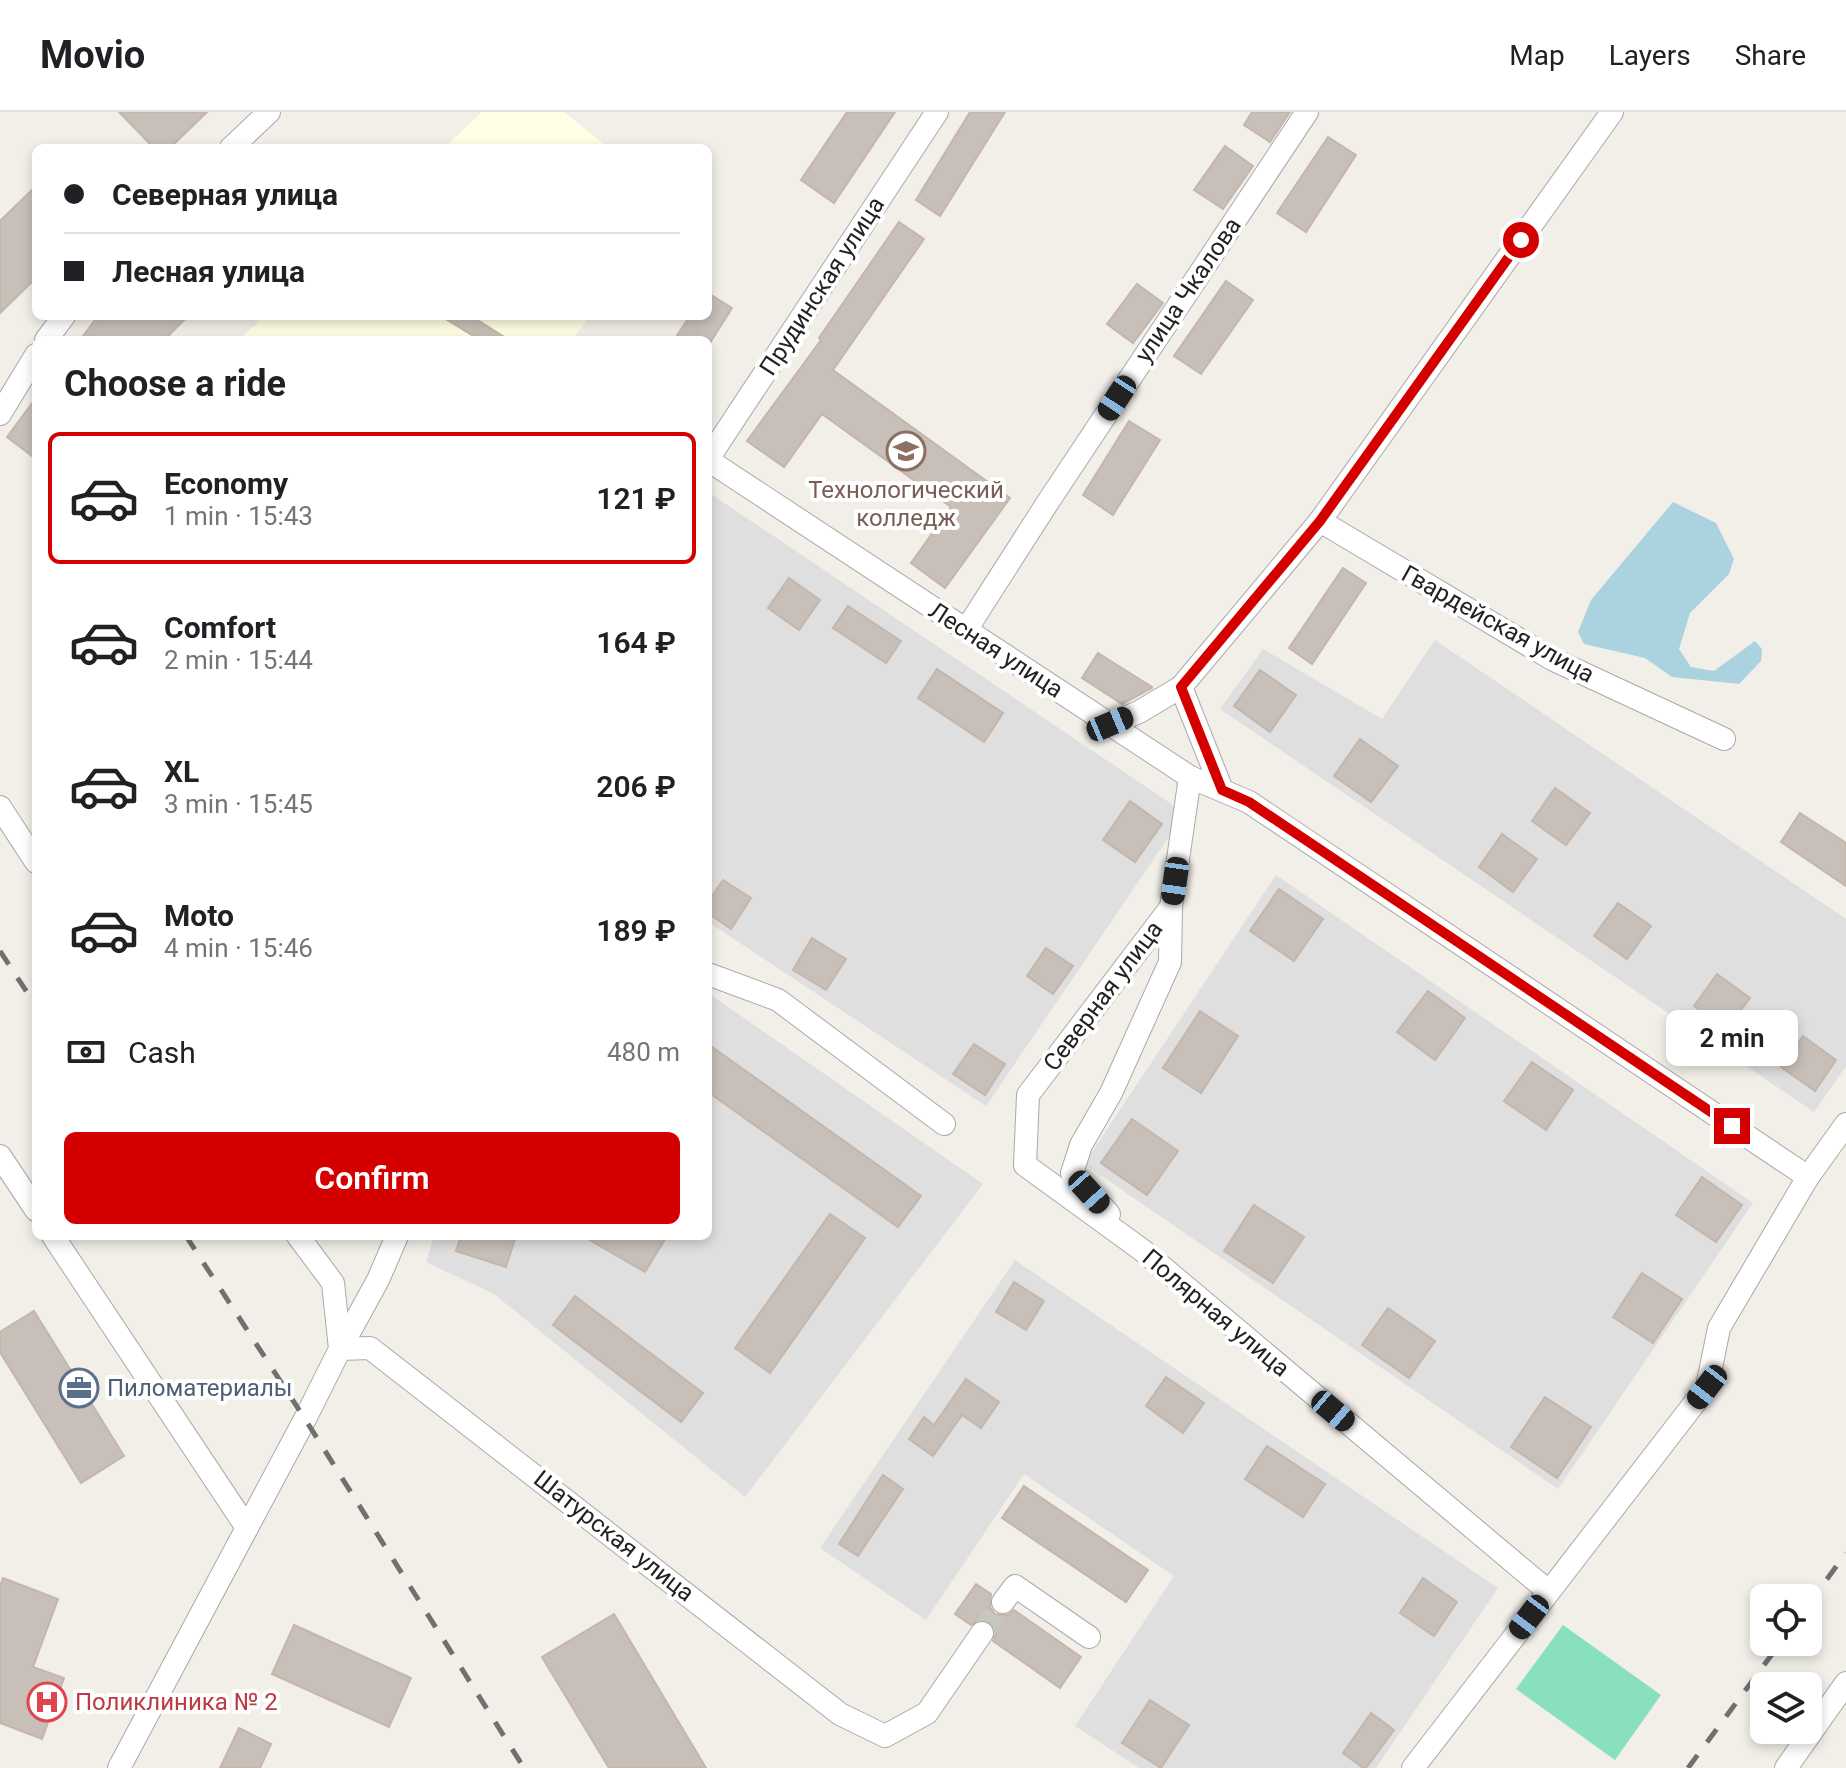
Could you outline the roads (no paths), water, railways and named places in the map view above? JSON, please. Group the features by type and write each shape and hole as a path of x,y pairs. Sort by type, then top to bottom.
{"street":[{"path":"235,144 269,112"},
{"name":"Прудинская улица","path":"712,454 937,112"},
{"name":"улица Чкалова","path":"966,630 1307,112"},
{"path":"1110,724 1139,712 1181,687 1320,521 1612,112"},
{"path":"0,414 32,362"},
{"name":"Лесная улица","path":"712,463 1190,777 1249,802 1808,1177"},
{"name":"Гвардейская улица","path":"1320,521 1552,659 1724,739"},
{"path":"1181,687 1222,790"},
{"name":"Северная улица","path":"1025,1165 1028,1095 1171,907 1190,777"},
{"path":"0,807 32,856"},
{"path":"1142,1250 1072,1173 1081,1145 1111,1093 1170,962 1171,907"},
{"path":"712,975 778,1000 944,1124"},
{"path":"1413,1768 1707,1387 1719,1328 1808,1177 1846,1124"},
{"path":"0,1156 32,1204"},
{"name":"Полярная улица","path":"1025,1165 1142,1250 1548,1591"},
{"path":"56,1240 247,1528"},
{"path":"301,1240 333,1283 340,1349"},
{"path":"119,1768 378,1280 395,1240"},
{"name":"Шатурская улица","path":"340,1349 370,1348 840,1714 885,1736 927,1713 982,1633"},
{"path":"1003,1602 1015,1586 1089,1637"},
{"path":"1789,1767 1846,1683"}],"water":[{"path":"1673,502 1716,523 1734,559 1729,574 1690,613 1679,649 1691,667 1714,671 1755,641 1762,649 1761,661 1739,684 1672,677 1645,658 1584,644 1578,632 1591,600"}],"tunnel":[{"path":"982,1633 1003,1602"}],"railway":[{"path":"0,951 32,1000"},
{"path":"189,1240 524,1768"},
{"path":"1822,1586 1846,1553"},
{"path":"1688,1768 1771,1656"}],"place":[{"name":"Технологический колледж","path":"906,451"},
{"name":"Пиломатериалы","path":"79,1388"},
{"name":"Поликлиника № 2","path":"47,1702"}]}
